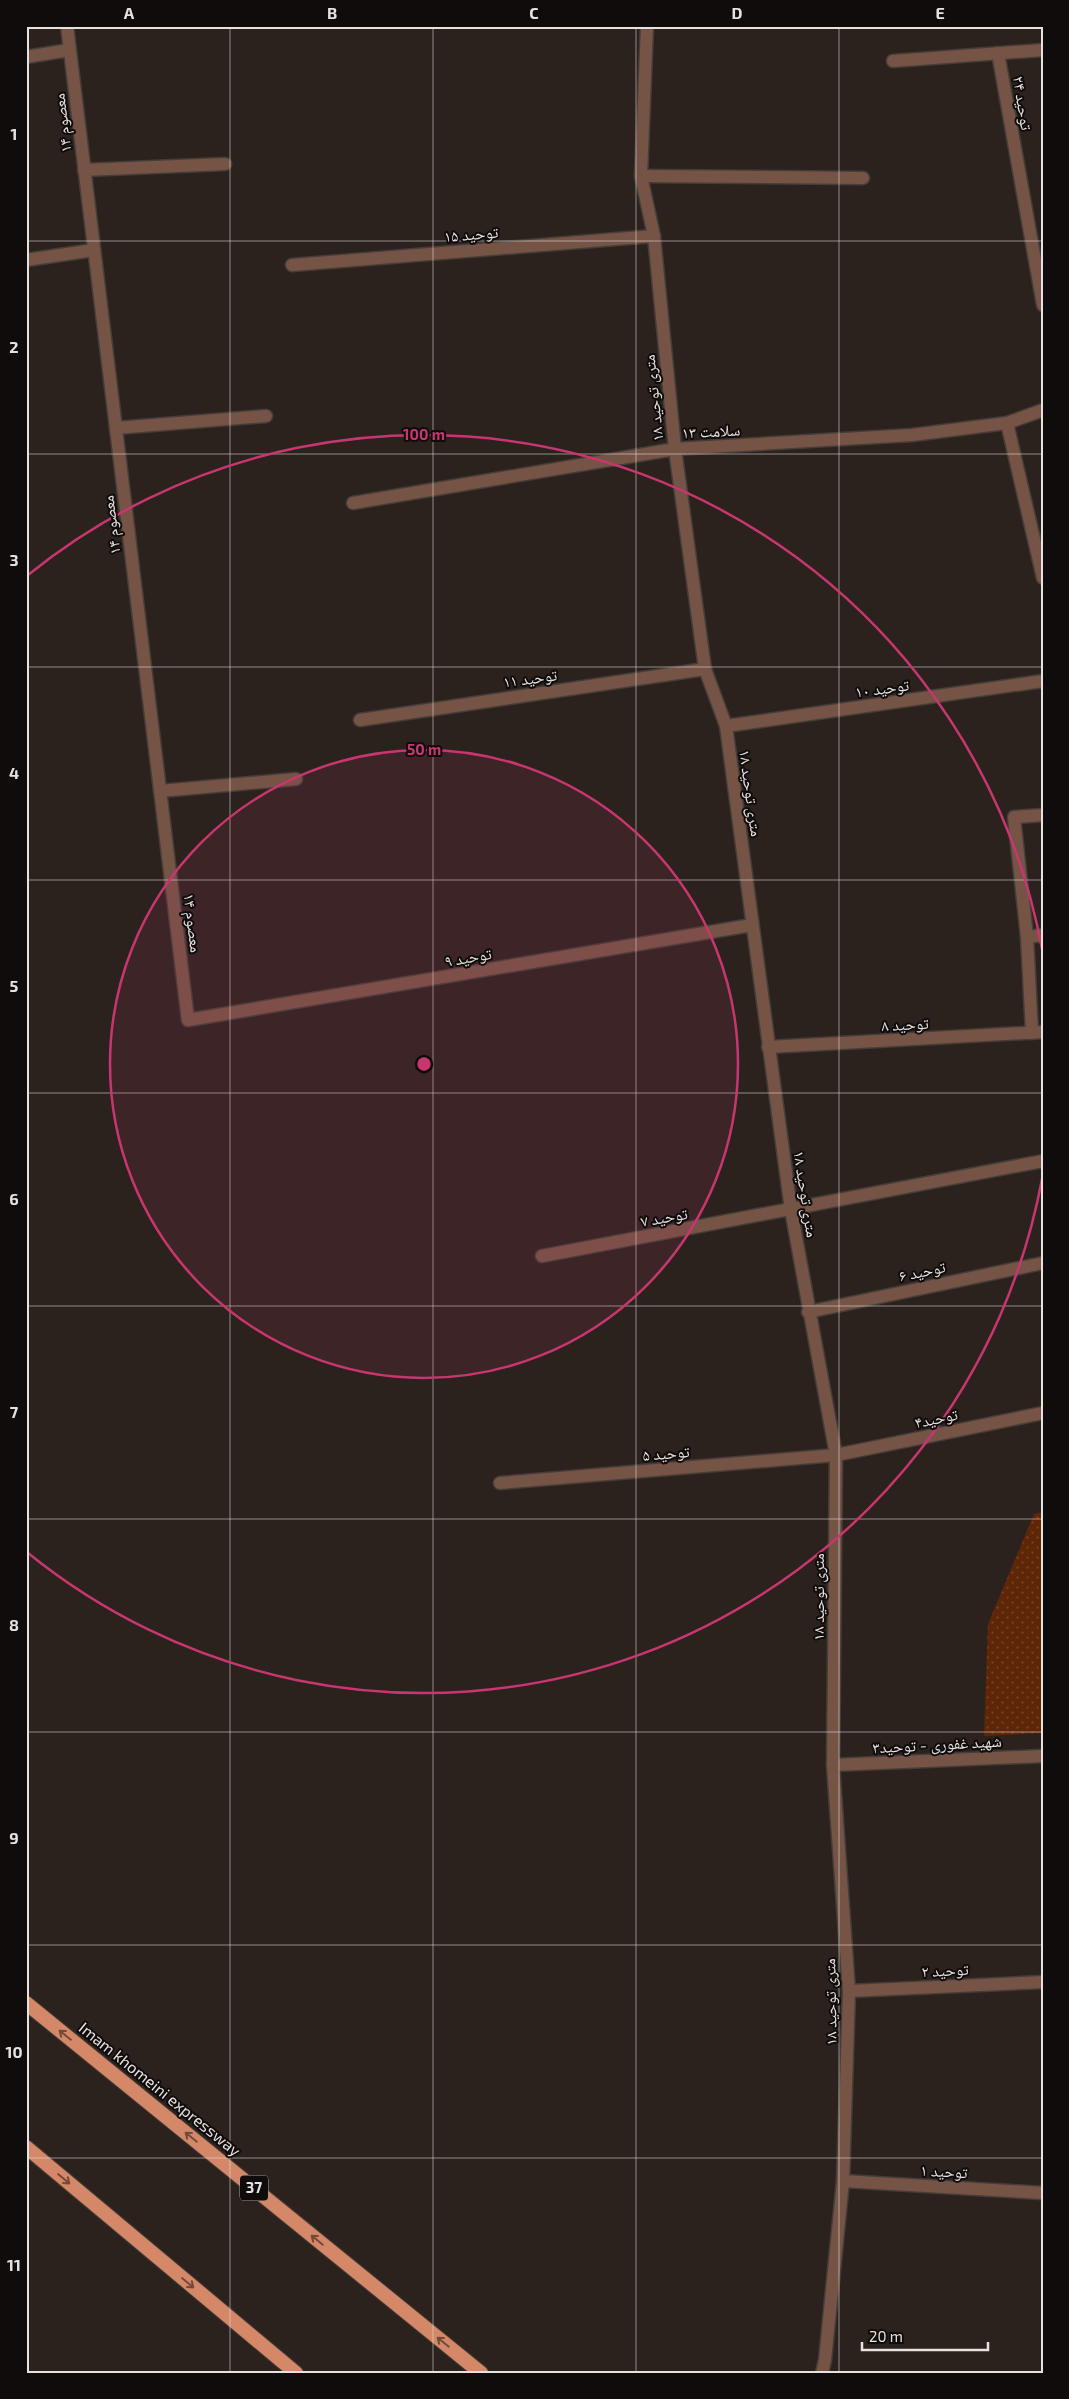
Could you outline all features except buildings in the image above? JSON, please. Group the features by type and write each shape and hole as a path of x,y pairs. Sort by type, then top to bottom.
{"highway":[{"name":"Imam khomeini expressway","path":"26,2004 481,2373"},
{"path":"26,2147 296,2373"}],"street":[{"name":"۱۴ معصوم","path":"67,26 188,1020"},
{"name":"۱۸ متری توحید","path":"647,26 641,176 654,236 675,449 705,669 726,726 791,1210 808,1312 836,1456 833,1765 849,1991 843,2182 825,2360 822,2373"},
{"path":"26,57 70,50"},
{"name":"توحید ۲۴","path":"892,61 1043,50"},
{"name":"توحید ۲۴","path":"998,53 1043,305"},
{"path":"84,170 225,164"},
{"path":"641,176 863,178"},
{"name":"توحید ۱۵","path":"292,265 654,236"},
{"path":"26,260 94,250"},
{"name":"سلامت ۱۳","path":"353,503 675,449 912,435 1007,422 1043,410"},
{"path":"116,428 266,416"},
{"path":"1007,422 1043,578"},
{"name":"توحید ۱۱","path":"360,720 705,669"},
{"name":"توحید ۱۰","path":"726,726 1043,681"},
{"path":"160,790 296,779"},
{"path":"1037,1032 1014,817 1043,815"},
{"name":"توحید ۹","path":"188,1020 752,925"},
{"path":"1027,937 1043,935"},
{"name":"توحید ۸","path":"768,1047 1037,1032"},
{"name":"توحید ۷","path":"542,1256 1043,1161"},
{"name":"توحید ۶","path":"808,1312 1043,1263"},
{"name":"توحید۴","path":"836,1456 1043,1413"},
{"name":"توحید ۵","path":"500,1483 836,1456"},
{"name":"شهید غفوری - توحید۳","path":"833,1765 1043,1756"},
{"name":"توحید ۲","path":"849,1991 1043,1982"},
{"name":"توحید ۱","path":"843,2182 1043,2194"}],"shaded area":[{"path":"1043,1512 1043,1733 984,1736 988,1624 1034,1514"}]}
